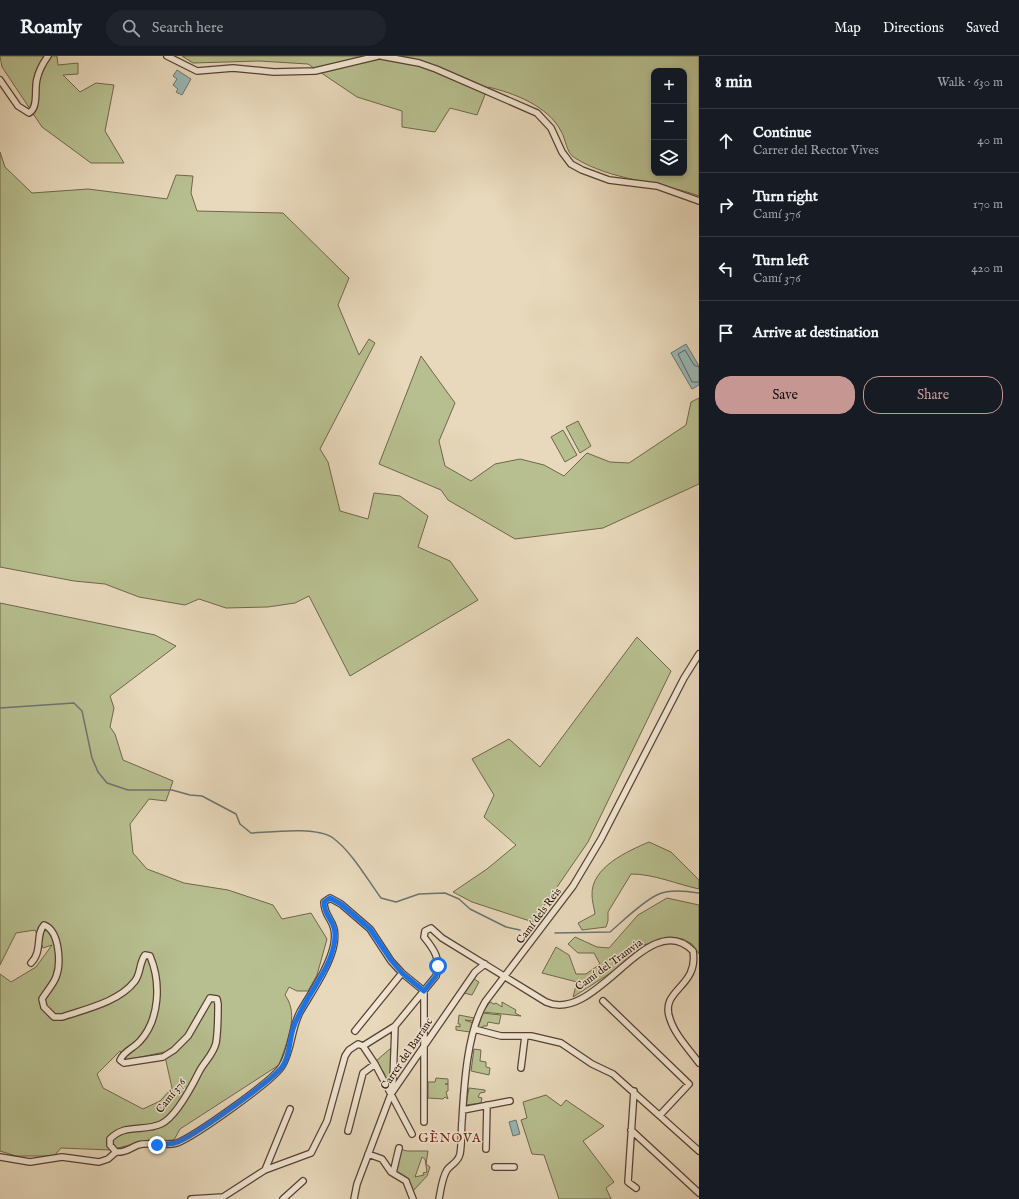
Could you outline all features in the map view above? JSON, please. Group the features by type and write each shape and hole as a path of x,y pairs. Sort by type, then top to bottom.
{"street":[{"path":"0,80 18,106 30,113 35,103 37,79 41,65 48,56"},
{"path":"167,56 197,71 233,68 274,72 315,70 379,56 419,63 537,113 551,128 562,152 571,164 582,170 609,180 657,186 699,201"},
{"name":"Camí dels Reis","path":"439,1199 444,1175 448,1168 454,1164 460,1155 463,1110 476,1019 485,1002 506,977 576,881 601,839 691,666 699,654"},
{"path":"0,1156 30,1162 62,1156 99,1162 108,1159 116,1152 126,1152 139,1145 176,1143 195,1133 255,1090 282,1067 299,1015 323,972 334,946 336,930 324,907 324,902 327,898 341,904 370,929 389,959 402,973 424,991 424,1122"},
{"name":"Camí 376","path":"31,963 38,954 41,928 44,925 48,926 54,934 59,958 56,977 42,999 44,1007 54,1017 62,1017 110,1000 128,989 140,973 142,959 145,955 150,956 157,979 155,1009 152,1025 139,1042 123,1054 120,1060 124,1063 163,1057 174,1050 188,1036 198,1020 207,1000 210,998 217,999 218,1009 216,1043 211,1056 199,1072 188,1094 168,1119 161,1124 130,1128 115,1133 110,1139 110,1145 116,1152"},
{"name":"Camí del Tramvia","path":"424,991 436,976 438,970 434,950 424,937 427,929 430,928 442,938 546,1002 560,1006 568,1005 609,980 648,947 661,941 681,941 693,951 696,965 691,978 677,991 670,1002 668,1012 669,1018 679,1036 699,1063"},
{"name":"Carrer del Barranc","path":"354,1199 357,1184 391,1094 425,1047 475,972 485,964"},
{"path":"475,972 485,969 499,973"},
{"path":"355,1031 402,973"},
{"path":"363,1046 395,1026 424,991"},
{"path":"603,1001 689,1084 660,1115"},
{"path":"391,1094 395,1026"},
{"path":"474,1029 501,1036 525,1036 561,1043 592,1064 613,1074 634,1091 699,1151"},
{"path":"521,1068 525,1036"},
{"path":"191,1199 223,1197 265,1170 311,1153 327,1121 346,1053 358,1044 363,1046 375,1064 412,1134"},
{"path":"348,1131 363,1073 375,1064"},
{"path":"634,1091 628,1182 636,1188"},
{"path":"463,1110 510,1101"},
{"path":"486,1149 487,1105"},
{"path":"265,1170 290,1109"},
{"path":"631,1130 699,1193"},
{"path":"393,1173 399,1148"},
{"path":"368,1154 382,1159 393,1173 406,1181 413,1199"},
{"path":"495,1167 514,1167"},
{"path":"283,1199 303,1181"},
{"path":"227,1199 232,1192"}],"green space":[{"path":"0,56 57,56 58,65 78,63 78,74 63,75 80,92 96,83 114,85 105,131 124,163 91,163 42,127 2,67"},
{"path":"182,56 699,56 699,196 604,172 589,166 572,156 563,134 548,114 529,102 509,93 488,87 477,115 450,108 435,132 402,127 402,111 357,97 308,64 259,61 193,63"},
{"path":"0,152 5,167 32,193 88,189 167,199 176,175 193,176 191,193 197,211 283,213 349,278 338,305 359,355 369,339 375,343 320,449 328,462 340,511 368,519 374,493 400,496 428,516 418,547 450,561 478,600 350,676 309,596 295,603 268,607 226,608 199,599 185,605 139,597 105,584 74,581 0,567"},
{"path":"421,356 455,403 439,441 445,466 471,481 495,464 520,459 544,465 564,476 587,453 610,462 629,463 686,425 691,402 699,398 699,484 603,528 515,539 448,500 441,490 379,464"},
{"path":"578,421 591,446 580,453 566,427"},
{"path":"563,430 577,455 565,462 551,437"},
{"path":"0,603 155,635 176,646 110,696 114,708 110,727 115,734 123,760 173,781 166,801 149,799 130,824 133,853 147,869 184,883 228,890 273,905 282,919 311,913 327,939 317,975 308,991 297,991 289,987 285,995 289,1003 292,1020 288,1039 279,1065 180,1129 174,1140 146,1141 110,1150 61,1148 54,1156 16,1156 0,1151 0,974 11,982 36,967 52,945 43,948 35,930 16,933 0,965","holes":["120,1051 127,1060 164,1052 172,1088 160,1101 143,1109 103,1088 97,1074"]},
{"path":"637,637 671,671 588,842 533,922 472,902 453,892 487,869 516,845 484,817 494,795 472,759 509,739 540,767"},
{"path":"649,842 671,852 699,880 699,889 657,877 631,874 608,912 606,927 582,930 578,923 595,914 592,895 593,885 604,868 621,855"},
{"path":"667,898 699,905 699,954 692,944 683,939 672,938 643,945 623,965 573,997 577,982 542,973 556,947 569,955 576,974 586,974 600,964 594,953 578,953 568,944 575,937 597,947 609,948 638,915"},
{"path":"474,979 479,982 472,995 464,993"},
{"path":"490,1002 494,1004 496,1003 502,1007 502,1002 516,1010 515,1013 521,1016 483,1012"},
{"path":"482,1013 501,1015 499,1024 488,1022 487,1026 483,1026 482,1029 478,1028"},
{"path":"459,1015 474,1018 473,1021 465,1020 473,1023 470,1032 456,1030 456,1026 460,1027 460,1024 458,1024"},
{"path":"391,1048 391,1082 388,1085 383,1071 381,1072 376,1061"},
{"path":"474,1049 481,1050 480,1061 486,1062 486,1067 490,1068 489,1075 471,1071"},
{"path":"436,1078 448,1079 448,1091 446,1092 448,1099 445,1097 443,1099 428,1098 428,1082 435,1082"},
{"path":"469,1088 485,1090 485,1092 480,1093 478,1097 482,1098 481,1103 466,1105"},
{"path":"546,1095 561,1106 566,1100 604,1126 583,1141 614,1182 606,1188 611,1199 559,1199 544,1155 532,1154 521,1120 527,1118 523,1102"},
{"path":"400,1149 407,1151 428,1151 426,1164 430,1167 427,1176 413,1191 396,1174","holes":["422,1157 425,1159 427,1172 423,1173 424,1175 415,1177"]}],"water":[{"path":"177,70 191,79 182,95 176,92 178,89 173,85 177,79 173,76"},
{"path":"686,344 699,366 699,385 692,389 671,353"},
{"path":"516,1120 520,1134 513,1136 509,1122"}],"waterway":[{"path":"0,708 74,703 82,711 92,758 98,772 107,783 128,790 172,790 190,795 202,796 236,814 240,824 251,833 305,831 326,834 333,838 347,851 381,898 396,902 419,894 445,893 459,899 470,909 506,927 520,930"},
{"path":"555,933 610,932 640,906 663,892 684,891 699,893"}],"district":[{"name":"GÈNOVA","path":"450,1138"}],"route":[{"path":"157,1145 176,1143 195,1133 255,1090 282,1067 290,1047 293,1030 299,1015 323,972 334,946 336,930 324,907 324,902 327,898 341,904 370,929 391,960 402,973 424,991 436,976 438,966"}]}
